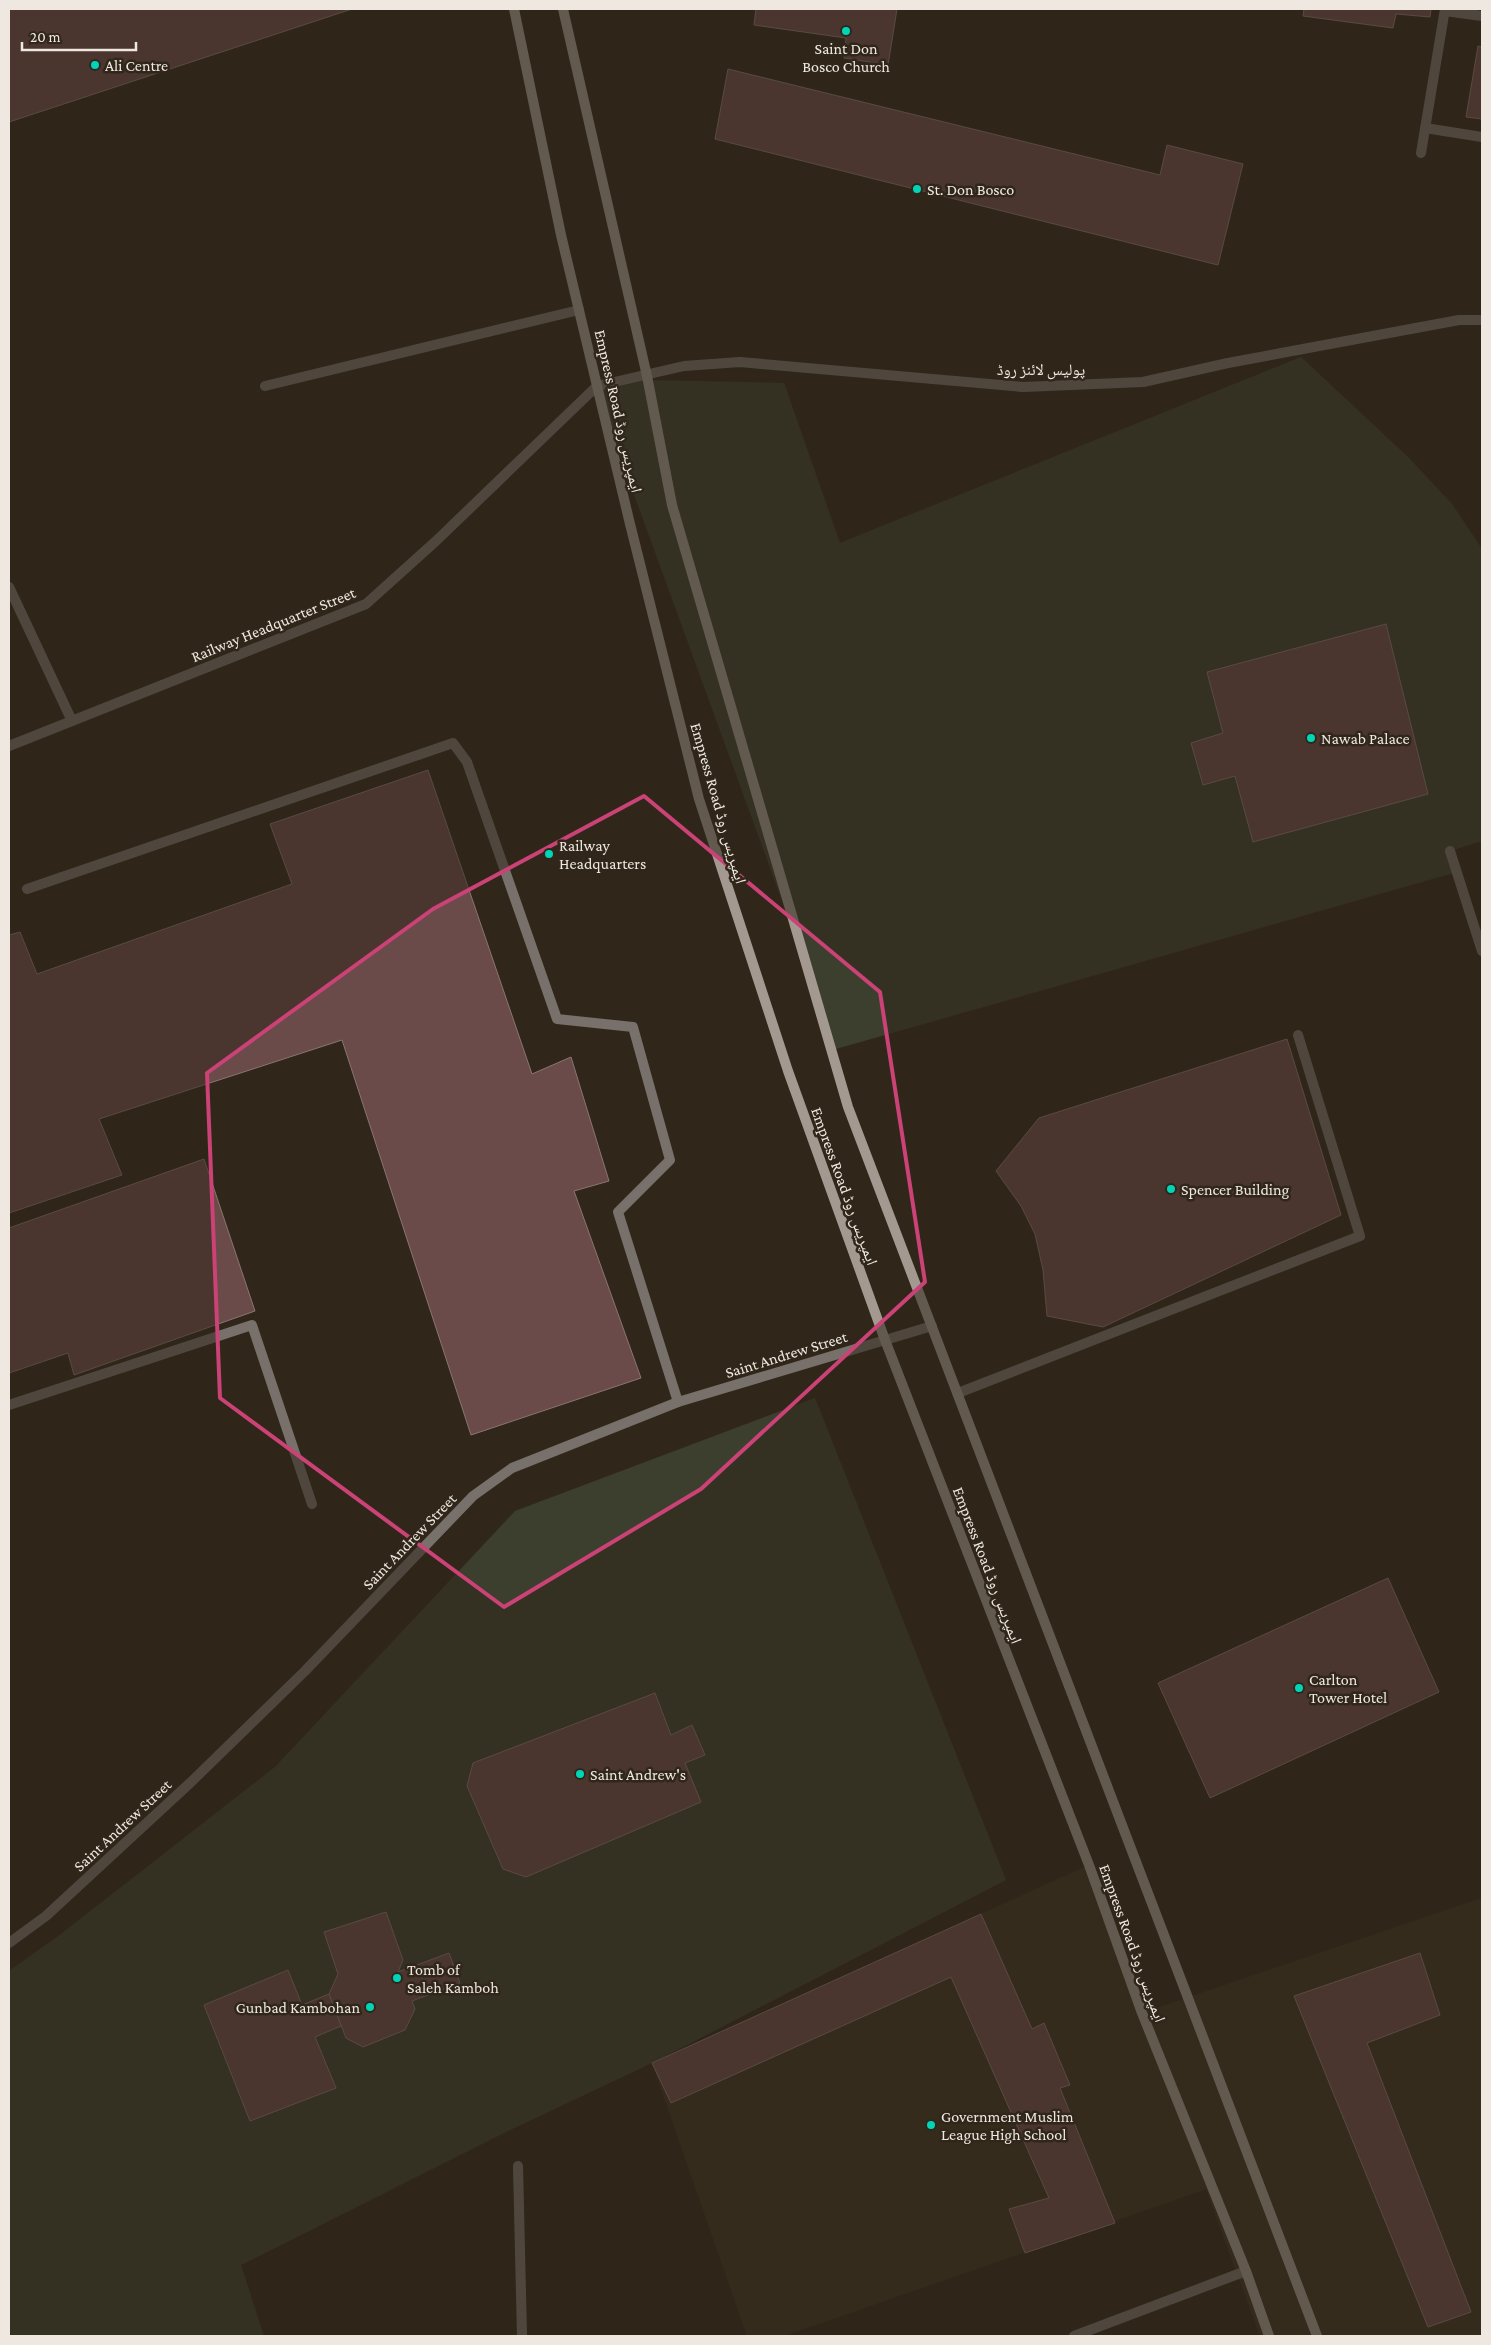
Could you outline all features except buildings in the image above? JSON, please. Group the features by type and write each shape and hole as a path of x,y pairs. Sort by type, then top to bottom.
{"main road":[{"name":"Empress Road ایمپریس روڈ","path":"514,9 579,310 699,799 788,1071 885,1340 1089,1865 1142,2014 1246,2271 1269,2336"},
{"name":"Empress Road ایمپریس روڈ","path":"563,9 647,376 672,505 848,1107 1318,2336"}],"street":[{"path":"1421,153 1445,10 1482,16"},
{"path":"1425,128 1482,136"},
{"path":"265,386 579,310"},
{"name":"پولیس لائنز روڈ","path":"597,386 684,366 740,362 1023,387 1143,382 1450,322 1482,320"},
{"name":"Railway Headquarter Street","path":"9,746 366,604 436,541 597,386"},
{"path":"9,588 72,721"},
{"path":"27,889 453,743 468,762 557,1019 633,1027 670,1160 618,1212 678,1402"},
{"path":"1450,851 1482,951"},
{"path":"958,1393 1360,1236 1298,1035"},
{"path":"9,1405 252,1325 312,1504"},
{"name":"Saint Andrew Street","path":"9,1943 46,1916 190,1783 305,1672 473,1496 512,1468 678,1402 932,1326"},
{"path":"518,2166 522,2336"},
{"path":"1074,2336 1246,2271"}],"highlighted area":[{"path":"644,796 880,992 925,1282 701,1489 504,1607 220,1398 207,1073 433,909"}],"shaded area":[{"path":"1089,1865 1145,2012 1482,1898 1482,2336 1260,2336 1206,2189 784,2336 747,2336 652,2063"}],"green space":[{"path":"1301,357 1408,457 1452,504 1482,549 1482,841 1450,851 1457,872 836,1049 592,379 784,383 840,543"},
{"path":"815,1398 1006,1880 652,2063 508,2131 241,2265 264,2336 9,2336 9,1971 61,1934 275,1767 515,1511"}],"place":[{"name":"Saint Don Bosco Church","path":"846,31"},
{"name":"Ali Centre","path":"95,65"},
{"name":"St. Don Bosco","path":"917,189"},
{"name":"Nawab Palace","path":"1311,738"},
{"name":"Railway Headquarters","path":"549,854"},
{"name":"Spencer Building","path":"1171,1189"},
{"name":"Carlton Tower Hotel","path":"1299,1688"},
{"name":"Saint Andrew's","path":"580,1774"},
{"name":"Tomb of Saleh Kamboh","path":"397,1978"},
{"name":"Gunbad Kambohan","path":"370,2007"},
{"name":"Government Muslim League High School","path":"931,2125"}]}
